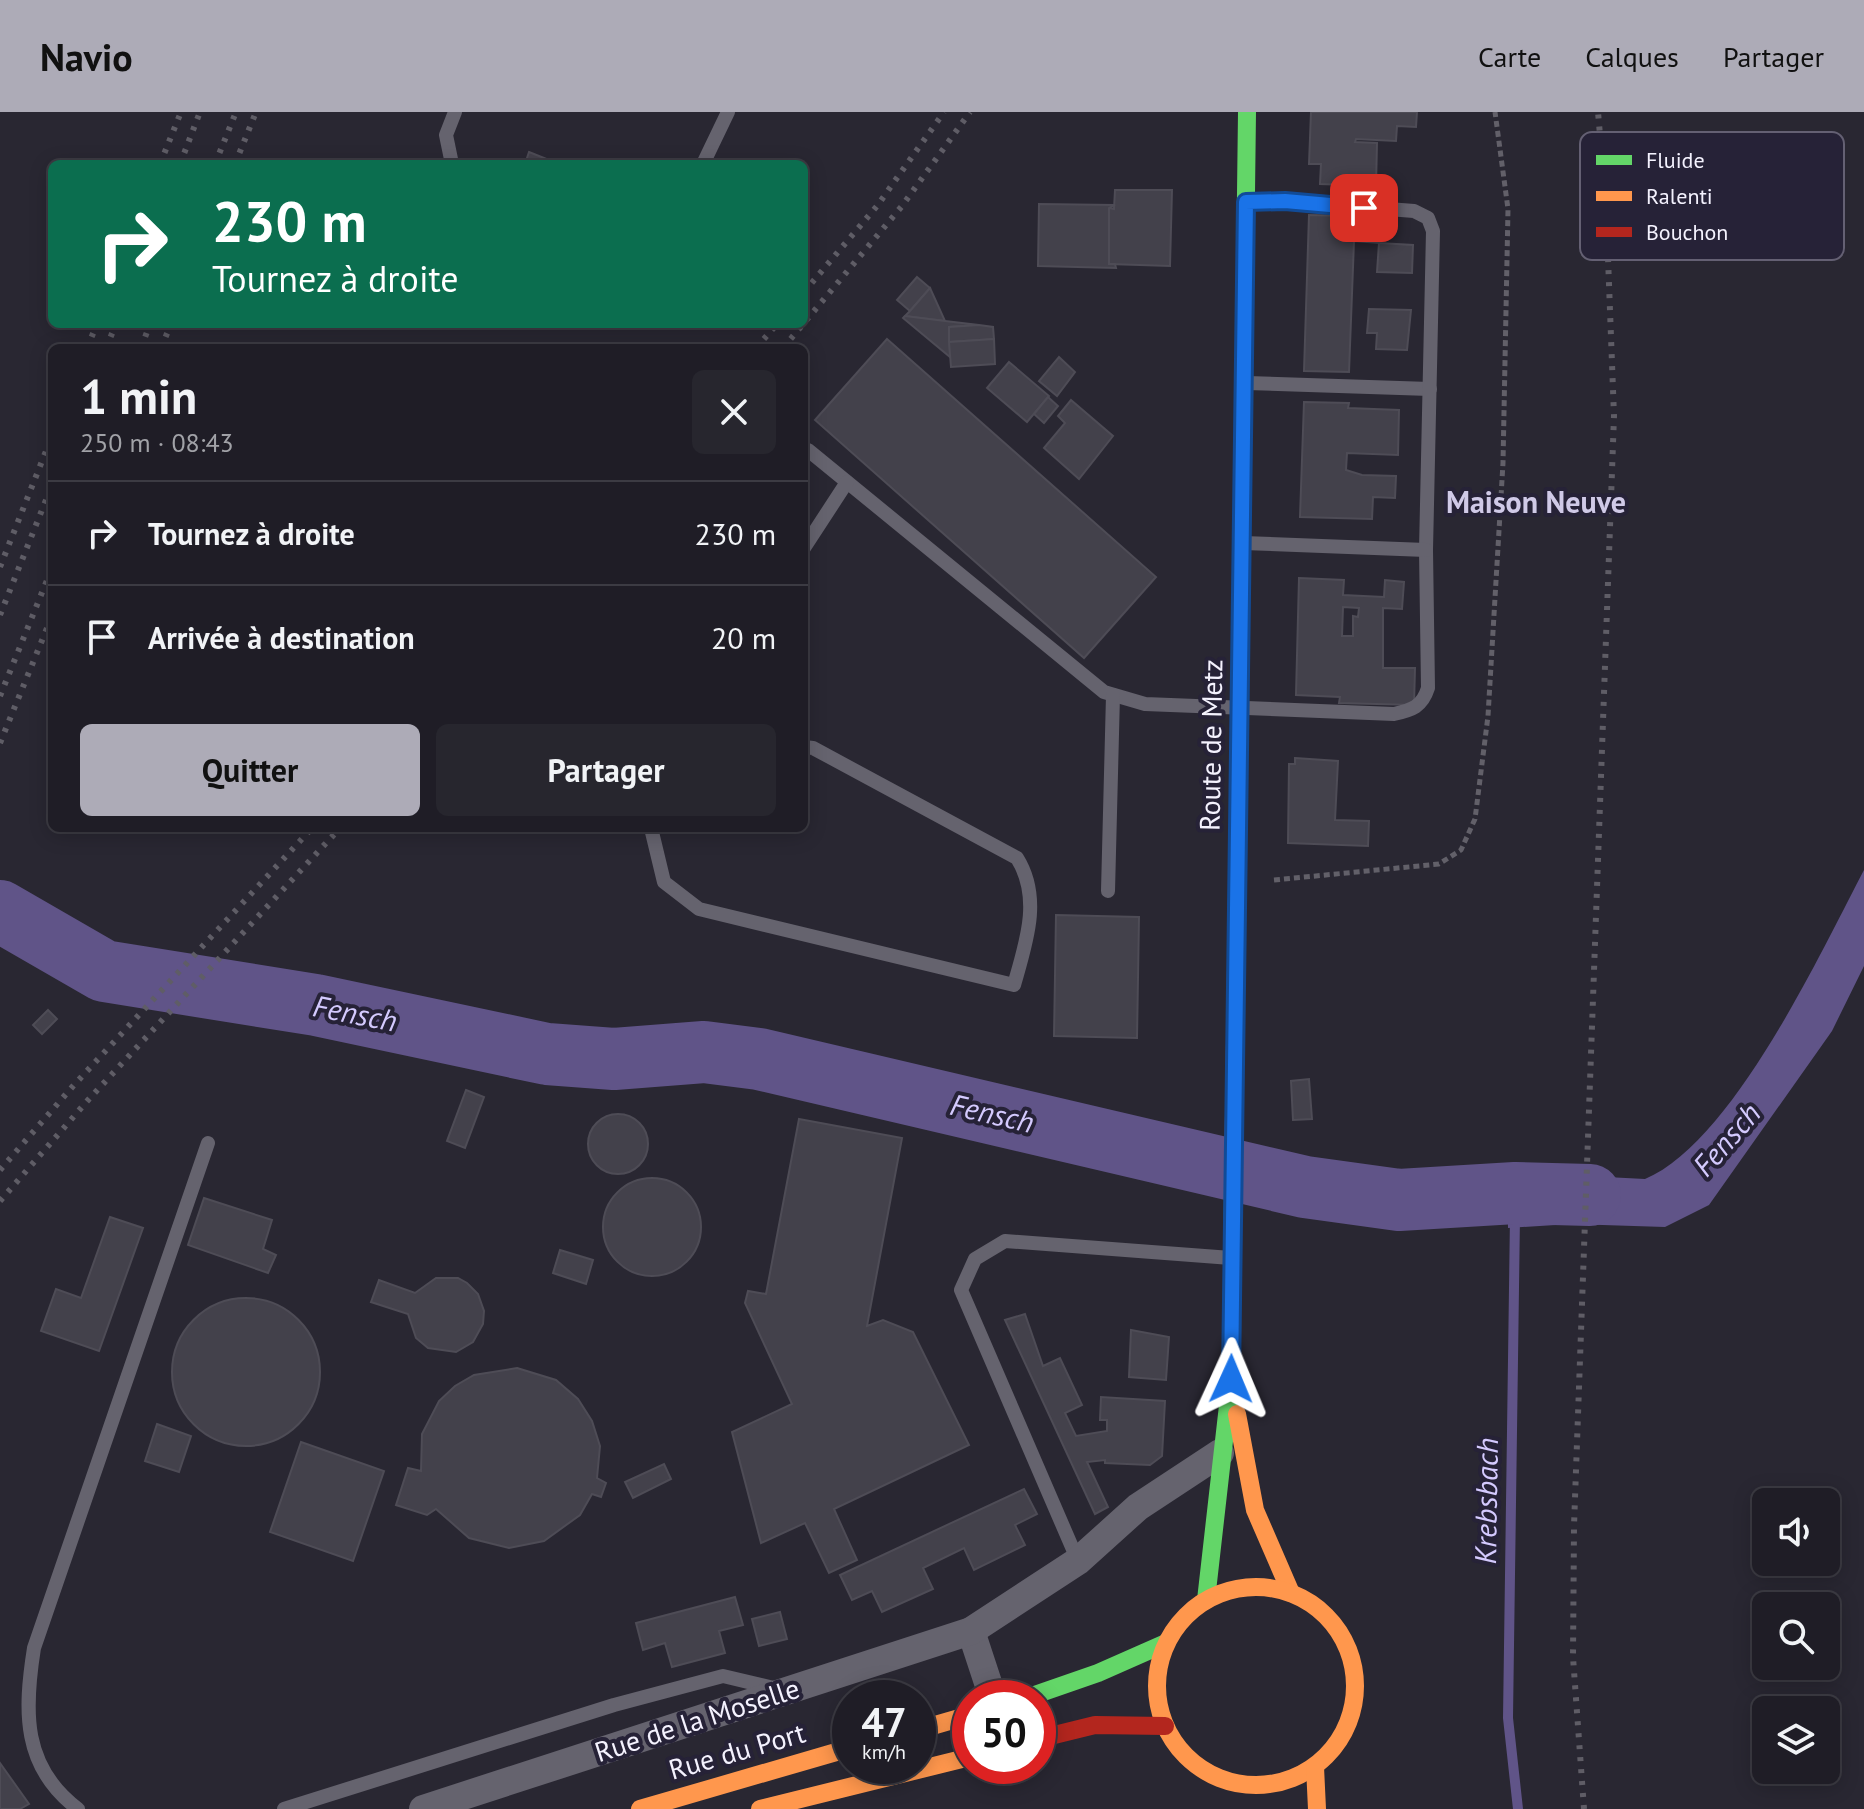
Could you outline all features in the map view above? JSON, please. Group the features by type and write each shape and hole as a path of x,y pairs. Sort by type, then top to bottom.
{"main road":[{"name":"Route de Metz","path":"1206,1600 1220,1453 1231,1379 1247,112"},
{"name":"Route de Metz","path":"1231,1379 1255,1510 1291,1593"},
{"path":"1263,1587 1291,1593 1314,1605 1334,1624 1347,1645 1354,1671 1356,1697 1349,1723 1335,1748 1315,1767 1295,1778 1251,1786 1224,1781 1199,1769 1179,1750 1165,1726 1157,1699 1157,1671 1166,1643 1183,1619 1206,1600 1233,1589 1263,1587"},
{"path":"1056,1688 1166,1643"},
{"path":"1056,1735 1095,1725 1165,1726"},
{"name":"Rue du Port","path":"640,1809 832,1753"},
{"path":"760,1809 952,1761"},
{"path":"1315,1767 1317,1809"},
{"path":"741,1809 788,1789 832,1777"},
{"path":"1251,1786 1265,1809"}],"street":[{"name":"Rue de la Moselle","path":"423,1809 971,1631 1078,1561 1138,1507 1220,1453"},
{"path":"971,1631 987,1680"}],"lane":[{"path":"451,160 446,135 455,112"},
{"path":"705,160 728,112"},
{"path":"808,450 1104,692 1145,704 1394,714 1423,702 1428,688 1426,550 1433,231 1428,218 1414,211 1285,201 1246,202"},
{"path":"1244,382 1430,389"},
{"path":"808,542 847,482"},
{"path":"1242,543 1426,550"},
{"path":"1108,891 1113,695"},
{"path":"652,832 664,882 699,909 1014,985 1030,928 1028,876 1017,858 808,747"},
{"path":"78,1809 61,1796 31,1746 26,1697 34,1648 208,1143"},
{"path":"1078,1561 961,1290 975,1259 1005,1241 1232,1258"},
{"path":"284,1809 614,1705 723,1676 786,1691"}],"path":[{"path":"1237,879 1287,879 1439,864 1461,850 1475,819 1488,716 1503,463 1508,209 1495,112"}],"water":[{"path":"1864,870 1864,966 1832,1031 1709,1205 1665,1227 1571,1224 1508,1228 1507,1172 1645,1179 1678,1159 1710,1127 1741,1088 1771,1042"}],"building":[{"path":"1311,112 1417,112 1416,127 1397,126 1396,141 1356,139 1355,142 1377,143 1376,186 1320,184 1321,164 1309,164"},
{"path":"529,152 549,160 526,160"},
{"path":"1115,190 1172,190 1170,266 1109,264 1109,208 1114,209"},
{"path":"1039,204 1115,205 1109,208 1109,264 1115,264 1116,268 1038,266"},
{"path":"1309,215 1381,217 1379,243 1354,241 1349,372 1304,371"},
{"path":"1379,243 1413,245 1412,273 1377,272"},
{"path":"917,277 930,288 910,311 897,300"},
{"path":"930,288 945,321 905,316 910,311"},
{"path":"1369,309 1411,310 1407,350 1376,349 1377,333 1367,333"},
{"path":"903,318 979,325 949,327 950,357"},
{"path":"949,327 993,327 994,339 949,342"},
{"path":"887,339 1156,577 1084,658 815,420"},
{"path":"994,339 995,364 951,367 949,342"},
{"path":"1059,357 1075,372 1057,396 1039,381"},
{"path":"1009,362 1049,396 1027,422 987,388"},
{"path":"1048,397 1058,406 1044,423 1034,414"},
{"path":"1071,400 1113,436 1079,479 1044,448 1065,423 1058,416"},
{"path":"1304,402 1349,403 1348,408 1399,410 1398,455 1347,453 1346,470 1362,475 1396,476 1395,498 1373,497 1372,519 1300,517"},
{"path":"1299,578 1344,580 1343,595 1384,597 1385,580 1404,582 1402,609 1383,608 1383,668 1415,668 1414,705 1339,703 1340,697 1296,695","holes":["1343,607 1359,608 1358,617 1353,616 1353,636 1342,636"]},
{"path":"1295,758 1338,761 1335,820 1369,821 1368,846 1288,843 1289,764 1295,764"},
{"path":"1056,915 1139,917 1137,1038 1054,1036"},
{"path":"48,1010 57,1019 42,1034 33,1025"},
{"path":"1309,1079 1312,1119 1293,1120 1291,1081"},
{"path":"466,1090 484,1097 465,1148 447,1141"},
{"path":"618,1114 630,1116 639,1123 646,1132 646,1156 639,1165 630,1172 618,1174 606,1172 597,1165 590,1156 588,1144 590,1132 597,1123 606,1116"},
{"path":"799,1119 902,1138 867,1326 883,1320 913,1332 969,1445 834,1509 857,1560 829,1573 805,1523 761,1543 732,1432 792,1404 745,1303 748,1291 766,1294"},
{"path":"652,1178 679,1186 693,1200 701,1227 693,1254 679,1268 652,1276 625,1268 611,1254 603,1227 611,1200 625,1186"},
{"path":"204,1198 272,1220 263,1249 276,1255 268,1273 188,1245"},
{"path":"110,1217 143,1228 99,1351 41,1331 56,1289 81,1298"},
{"path":"560,1250 593,1260 586,1284 553,1273"},
{"path":"436,1278 458,1278 467,1283 478,1294 484,1311 483,1324 473,1342 456,1352 428,1348 416,1338 408,1314 371,1302 379,1280 415,1293"},
{"path":"246,1298 274,1304 298,1320 314,1344 320,1372 314,1400 298,1424 274,1440 246,1446 218,1440 194,1424 178,1400 172,1372 178,1344 194,1320 218,1304"},
{"path":"1025,1314 1043,1366 1060,1358 1082,1405 1065,1413 1076,1436 1107,1431 1107,1420 1100,1420 1101,1397 1165,1401 1162,1456 1150,1465 1105,1463 1105,1460 1087,1462 1108,1507 1095,1514 1005,1320"},
{"path":"1131,1330 1169,1337 1166,1380 1129,1377"},
{"path":"517,1368 556,1380 578,1399 592,1421 600,1446 597,1478 606,1483 601,1497 592,1494 580,1515 544,1541 509,1548 469,1538 436,1509 427,1515 396,1505 408,1468 421,1471 422,1434 439,1401 455,1386 474,1375"},
{"path":"157,1424 191,1436 179,1472 145,1461"},
{"path":"301,1442 384,1471 353,1561 270,1532"},
{"path":"664,1464 671,1479 633,1498 625,1482"},
{"path":"1024,1489 1037,1514 1015,1525 1025,1545 974,1570 964,1548 923,1568 933,1589 882,1612 872,1591 852,1600 840,1575"},
{"path":"735,1597 743,1625 719,1631 725,1653 672,1667 665,1643 643,1650 636,1623"},
{"path":"780,1612 787,1639 759,1646 752,1619"},
{"path":"0,1763 29,1804 20,1809 0,1809"}],"waterway":[{"name":"Fensch","path":"0,911 104,971 316,1005 547,1054 614,1059 704,1052 759,1059 1305,1187 1399,1200 1515,1193 1590,1195"},
{"name":"Krebsbach","path":"1515,1216 1508,1718 1518,1809"}],"railway":[{"path":"162,160 181,112"},
{"path":"182,160 200,112"},
{"path":"217,160 236,112"},
{"path":"237,160 256,112"},
{"path":"808,287 877,206 944,112"},
{"path":"808,318 902,206 970,112"},
{"path":"1598,112 1600,132"},
{"path":"1584,1809 1573,1657 1574,1526 1614,416 1608,260"},
{"path":"89,344 95,328"},
{"path":"108,344 114,328"},
{"path":"142,344 148,328"},
{"path":"163,344 169,328"},
{"path":"760,344 774,328"},
{"path":"786,344 800,328"},
{"path":"0,567 48,446"},
{"path":"0,615 48,495"},
{"path":"0,696 48,578"},
{"path":"0,743 48,626"},
{"path":"0,1170 74,1085 308,832"},
{"path":"0,1201 89,1099 336,832"}],"traffic: fast":[{"path":"1240,681 1247,112"},
{"path":"1206,1600 1231,1379 1233,1188"},
{"path":"1056,1688 1166,1643"}],"traffic: slow":[{"path":"1233,1188 1240,681"},
{"path":"1237,1414 1255,1510 1291,1593"},
{"path":"1256,1587 1294,1594 1326,1616 1348,1648 1355,1686 1348,1724 1326,1756 1294,1778 1256,1785 1218,1778 1186,1756 1164,1724 1157,1686 1164,1648 1186,1616 1218,1594 1256,1587"},
{"path":"936,1725 952,1720"},
{"path":"640,1809 832,1753"},
{"path":"760,1809 952,1761"},
{"path":"1315,1767 1317,1809"}],"traffic: jam":[{"path":"1056,1735 1095,1725 1165,1726"}],"district":[{"name":"Maison Neuve","path":"1536,503"}],"route":[{"path":"1231,1379 1246,202 1285,201 1364,208"}]}
